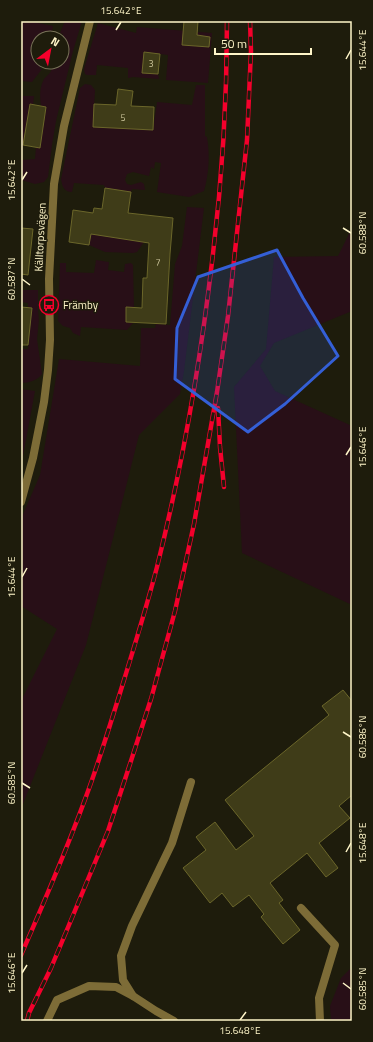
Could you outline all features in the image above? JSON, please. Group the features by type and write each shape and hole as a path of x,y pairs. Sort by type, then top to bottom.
{"street":[{"name":"Källtorpsvägen","path":"21,502 33,458 44,402 48,370 50,340 49,280 54,184 64,126 90,21"},
{"path":"133,996 123,980 121,956 132,926 172,843 191,782"},
{"path":"301,908 334,945 319,998 320,1021"},
{"path":"47,1021 57,1000 89,986 116,987 174,1021"}],"highlighted area":[{"path":"277,250 303,298 338,356 285,404 248,432 175,379 177,328 198,277"}],"shaded area":[{"path":"22,21 53,26 52,30 30,30 30,70 41,70 32,82 21,81"},
{"path":"65,21 82,21 70,63 70,30 61,30"},
{"path":"98,23 136,33 137,27 212,33 208,83 166,80 168,55 144,52 142,73 158,74 159,79 128,78 128,68 97,65 96,75 85,74 84,69"},
{"path":"51,70 68,70 56,121 48,177 44,182 35,184 21,180 21,160 35,159 36,147 40,148 46,107 41,106 40,96 42,83"},
{"path":"85,84 91,85 95,90 93,126 153,130 157,102 192,105 196,85 205,85 205,136 207,137 209,157 204,191 189,197 157,192 161,163 155,162 154,169 151,167 149,176 133,172 127,174 125,180 127,184 131,185 141,182 144,184 145,190 132,189 131,192 105,188 104,185 74,183 72,192 65,190 61,179 80,88"},
{"path":"21,96 34,96 33,105 30,105 22,152 21,151"},
{"path":"187,207 204,208 180,394 139,435 86,645 21,809 21,701 57,629 21,606 21,519 40,475 59,359 140,366 141,328 155,328 156,324 170,325 175,264 182,246"},
{"path":"352,228 352,311 274,343 260,366 275,391 352,426 352,605 242,553 234,387 266,349 274,257 338,256"},
{"path":"91,234 144,242 137,252 105,252 89,245"},
{"path":"96,260 109,262 108,270 124,272 125,264 131,263 133,265 134,308 126,307 126,322 133,323 127,330 81,327 80,336 73,333 70,328 63,326 58,321 60,263 66,263 66,272 94,273"},
{"path":"21,290 38,290 39,320 37,339 42,374 33,381 21,383 21,349 28,349 32,308 28,308 28,303 21,302"},
{"path":"21,389 35,391 21,467"},
{"path":"352,967 352,1021 331,1021 330,1006 341,978"}],"building":[{"path":"184,21 198,21 197,35 210,37 209,47 182,45"},
{"path":"144,52 160,54 158,74 142,73"},
{"path":"118,89 133,91 131,106 154,107 153,130 93,127 94,104 116,105"},
{"path":"30,104 46,107 40,148 23,145"},
{"path":"105,188 131,192 128,213 173,218 166,324 126,322 126,307 142,308 143,278 147,278 149,243 91,234 89,245 69,242 73,210 93,213 94,208 102,209"},
{"path":"21,228 33,229 28,275 21,274"},
{"path":"21,307 32,308 28,345 21,345"},
{"path":"343,690 352,701 352,795 339,806 350,818 319,843 338,868 326,877 307,853 270,883 283,900 279,903 300,930 283,944 261,917 264,914 249,895 233,907 222,893 210,903 183,868 206,850 196,837 215,822 236,850 254,836 225,800 329,715 322,706"}],"railway":[{"path":"21,955 67,847 99,758 130,662 157,567 166,529 196,377 216,232 225,112 227,21"},
{"path":"27,1021 29,1013 51,968 108,831 151,699 175,611 194,524 217,392 228,316 247,140 251,51 250,21"},
{"path":"218,408 224,487"}],"place":[{"name":"Främby","path":"49,305"}]}
